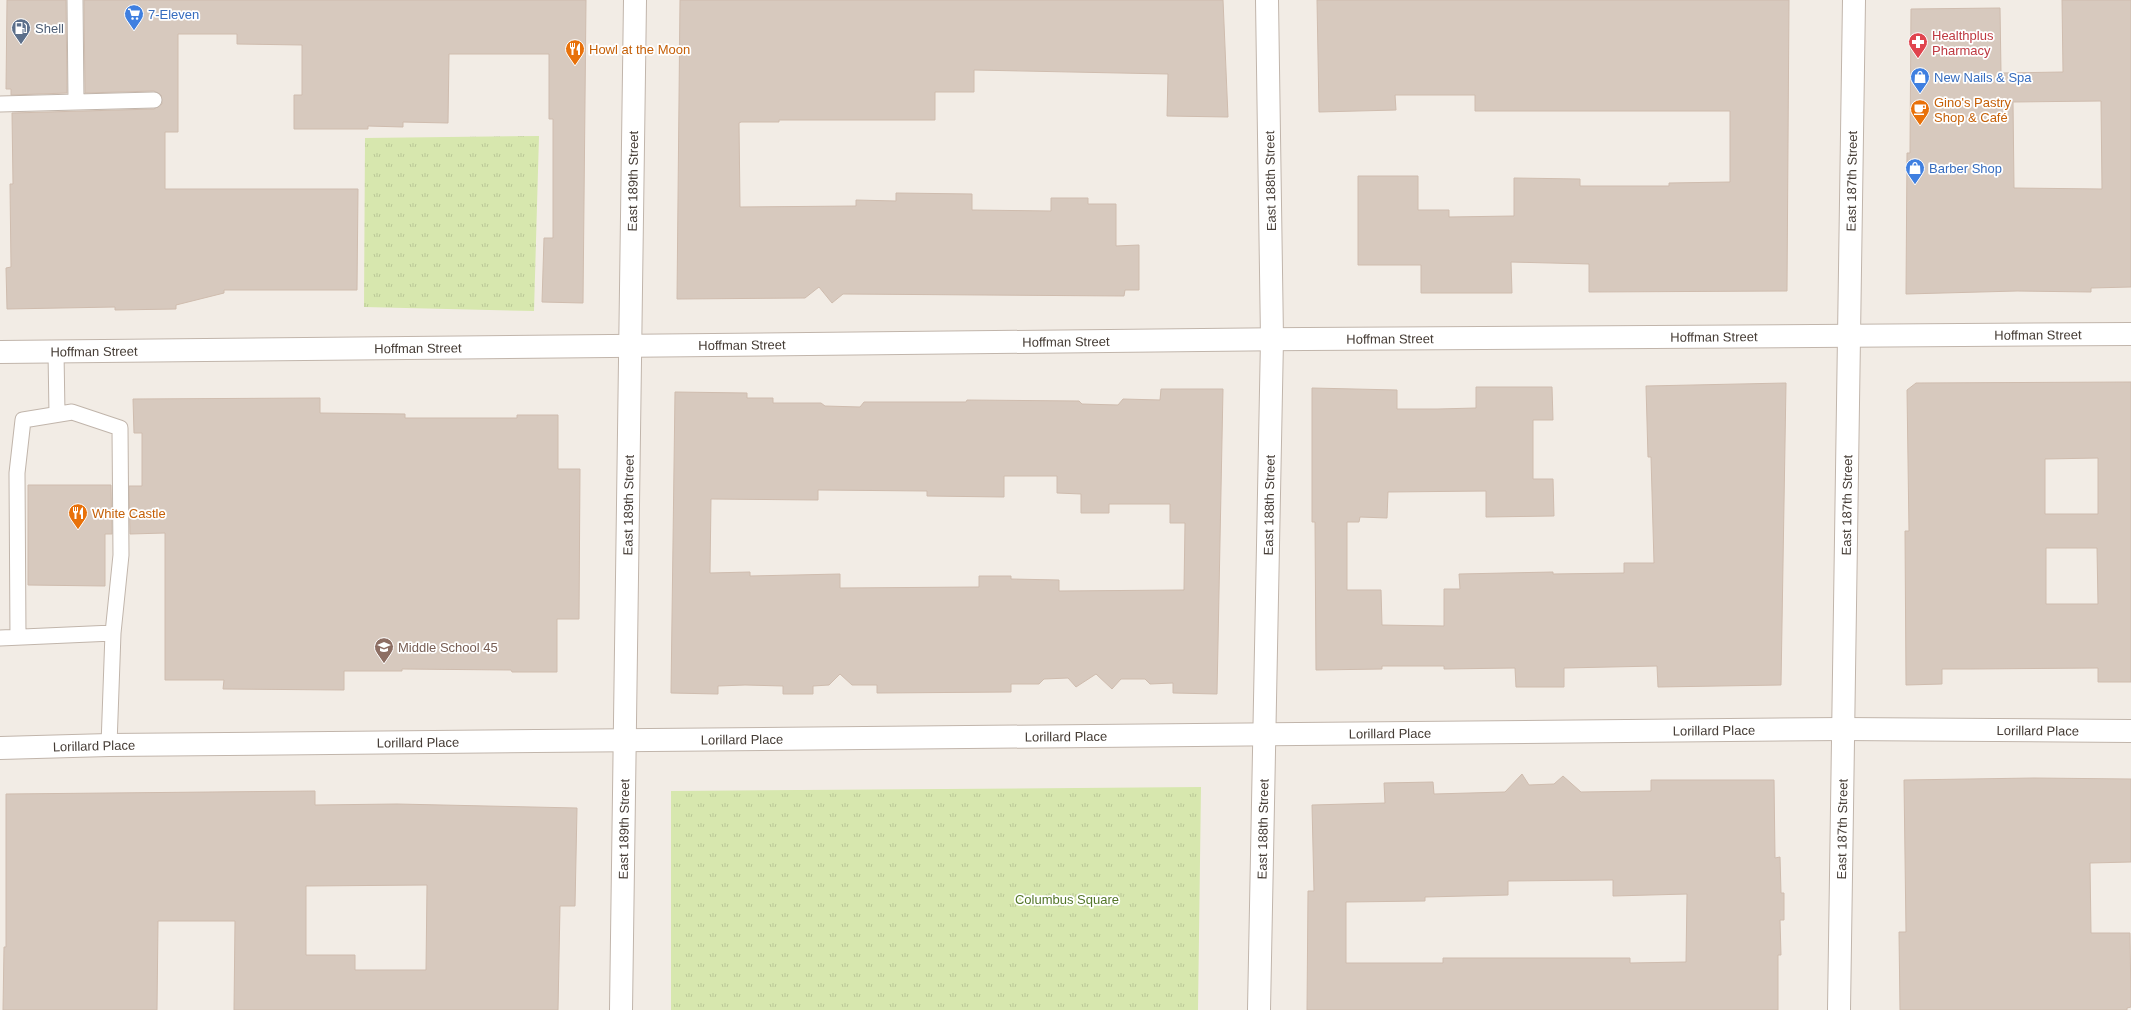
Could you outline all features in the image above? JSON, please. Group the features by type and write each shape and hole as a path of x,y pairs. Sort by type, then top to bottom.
{"street":[{"name":"East 189th Street","path":"621,1010 628,345 634,0"},
{"name":"East 188th Street","path":"1260,1010 1272,340 1267,0"},
{"name":"East 187th Street","path":"1839,1010 1854,0"},
{"name":"Hoffman Street","path":"0,352 628,345 2131,334"},
{"name":"Lorillard Place","path":"0,748 108,745 1842,729 2131,731"}],"lane":[{"path":"75,0 76,101"},
{"path":"0,104 154,100"},
{"path":"56,352 57,414"},
{"path":"18,637 17,473 23,420 72,412 120,428 121,555 113,633 108,745"},
{"path":"0,638 113,633"}],"green space":[{"path":"539,136 534,311 364,307 365,138"},
{"name":"Columbus Square","path":"1201,787 1198,1010 671,1010 671,791"}],"building":[{"path":"7,0 66,0 67,93 11,95 11,89 6,89"},
{"path":"84,0 586,0 583,303 542,302 544,238 553,238 553,119 549,119 549,54 449,54 448,123 403,122 403,127 368,126 368,129 294,129 294,95 302,95 302,45 237,44 237,34 178,34 178,132 165,132 165,189 358,189 357,290 224,290 224,293 176,305 176,309 115,310 115,307 7,309 6,268 11,267 10,184 13,184 12,113 154,109 162,104 161,95 154,91 85,93"},
{"path":"680,0 1223,0 1228,117 1167,116 1168,74 974,70 974,92 935,92 935,120 779,120 779,122 741,122 739,123 740,207 856,206 856,200 896,201 896,193 972,194 972,210 1051,211 1051,198 1088,198 1088,204 1116,204 1116,246 1139,245 1139,290 1125,290 1124,296 843,294 832,303 819,287 805,298 677,299"},
{"path":"1317,0 1789,0 1787,291 1589,292 1589,264 1511,262 1512,293 1421,293 1421,265 1358,265 1358,176 1418,176 1418,210 1449,210 1449,217 1514,216 1514,178 1580,179 1580,186 1669,186 1669,183 1730,182 1730,111 1475,111 1475,95 1395,95 1396,110 1319,112"},
{"path":"2062,0 2131,0 2131,287 2091,288 2091,292 2017,291 1906,294 1907,153 1910,153 1911,9 2000,8 2001,73 2063,72","holes":["2101,101 2102,189 2014,188 2013,102"]},
{"path":"2131,382 2131,682 2098,682 2098,668 1942,669 1942,684 1906,685 1905,531 1909,531 1907,390 1916,383","holes":["2098,458 2098,514 2045,514 2045,459","2046,548 2097,548 2098,604 2046,604"]},
{"path":"1786,383 1781,685 1658,687 1657,666 1564,668 1564,687 1516,687 1515,668 1444,669 1444,666 1382,666 1382,669 1316,670 1315,522 1312,522 1312,388 1397,390 1397,409 1438,409 1476,408 1476,387 1552,387 1553,420 1533,420 1533,479 1553,479 1554,516 1486,517 1486,491 1388,492 1387,518 1360,517 1359,522 1347,522 1347,590 1381,590 1382,625 1444,626 1444,589 1460,589 1459,574 1553,572 1553,574 1624,573 1624,563 1654,563 1651,457 1648,457 1646,386"},
{"path":"1161,389 1223,389 1217,694 1173,693 1173,683 1150,684 1145,679 1121,679 1112,689 1096,674 1076,687 1068,678 1044,679 1039,684 1011,684 1011,692 877,693 877,685 852,685 840,674 829,685 813,686 813,694 783,694 783,686 745,685 718,686 718,694 671,693 675,392 747,393 747,398 773,398 773,403 821,403 825,406 860,407 864,402 966,402 967,400 1079,401 1082,404 1118,405 1123,399 1160,400","holes":["1004,476 1057,476 1057,493 1081,494 1081,513 1109,513 1109,504 1170,504 1170,523 1185,523 1184,590 1059,591 1059,580 1011,579 1011,576 979,576 979,587 840,588 840,574 750,576 750,572 710,573 711,499 818,500 818,490 927,491 927,496 1004,497"]},
{"path":"320,398 320,413 405,414 405,418 517,418 517,415 558,415 558,469 580,469 579,619 557,619 557,672 402,669 402,671 344,671 344,690 223,689 224,680 165,680 165,533 130,534 129,486 142,486 142,433 134,433 133,399"},
{"path":"28,485 111,485 112,534 105,534 105,586 28,585"},
{"path":"1522,774 1529,785 1554,784 1563,776 1581,792 1651,791 1651,780 1774,780 1775,858 1780,857 1781,893 1784,893 1784,920 1780,920 1781,955 1778,955 1778,1010 1307,1010 1308,891 1314,891 1312,805 1385,803 1384,783 1433,782 1434,794 1505,792","holes":["1613,880 1613,896 1687,894 1686,962 1630,963 1630,958 1443,958 1443,963 1346,963 1346,902 1425,901 1425,897 1508,895 1508,881"]},
{"path":"2034,778 2131,779 2131,862 2090,863 2091,933 2130,933 2131,1007 2127,1008 2127,1010 1900,1010 1899,932 1906,932 1904,780"},
{"path":"315,791 315,805 397,804 577,808 575,906 560,906 558,1010 234,1010 235,921 158,921 157,1010 3,1010 4,947 6,947 6,794","holes":["427,885 426,970 355,970 355,955 306,955 306,886"]}],"place":[{"name":"7-Eleven","path":"134,31"},
{"name":"Shell","path":"21,45"},
{"name":"Healthplus Pharmacy","path":"1918,59"},
{"name":"Howl at the Moon","path":"575,66"},
{"name":"New Nails & Spa","path":"1920,94"},
{"name":"Gino's Pastry Shop & Café","path":"1920,126"},
{"name":"Barber Shop","path":"1915,185"},
{"name":"White Castle","path":"78,530"},
{"name":"Middle School 45","path":"384,664"}]}
